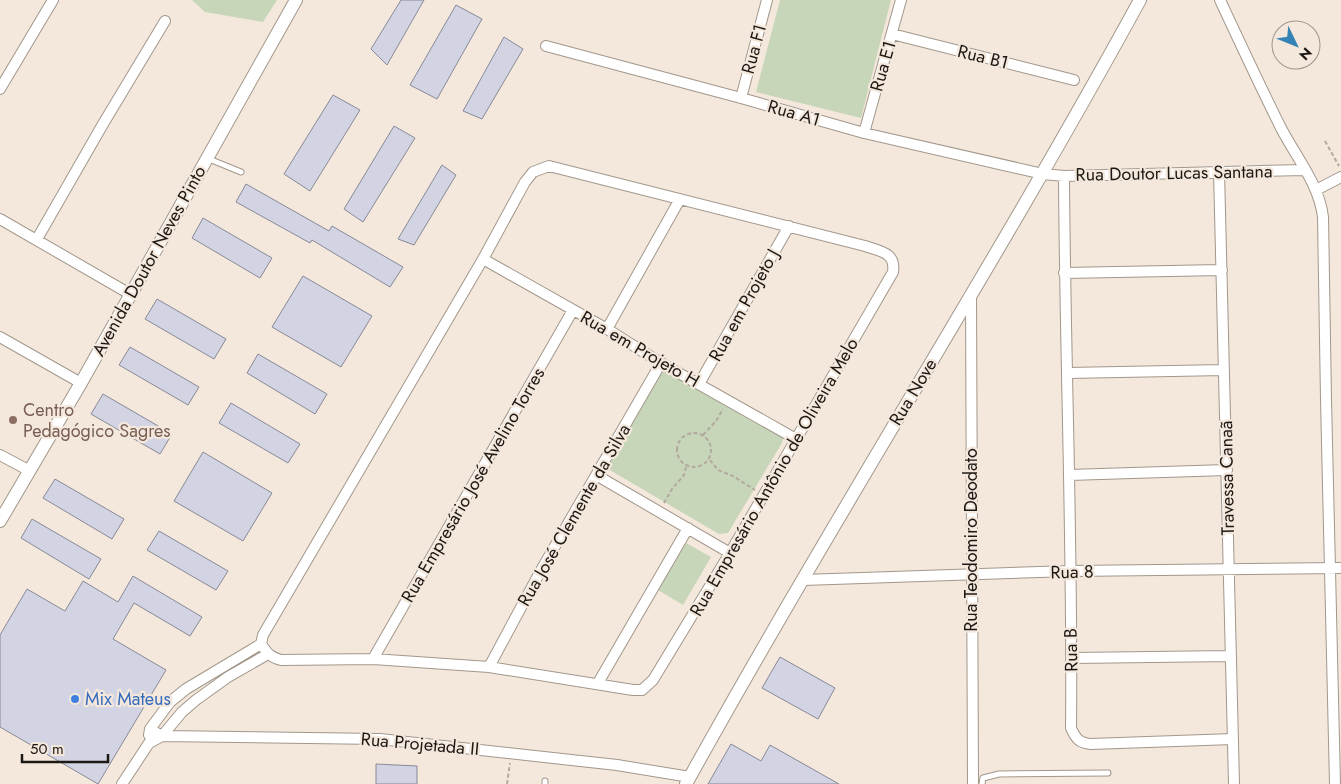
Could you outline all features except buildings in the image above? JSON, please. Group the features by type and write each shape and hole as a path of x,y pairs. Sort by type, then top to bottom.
{"street":[{"path":"0,90 52,0"},
{"name":"Avenida Doutor Neves Pinto","path":"0,521 81,382 296,0"},
{"name":"Rua F1","path":"742,98 766,0"},
{"name":"Rua E1","path":"864,133 901,0"},
{"name":"Rua Nove","path":"688,781 803,580 1043,174 1140,0"},
{"path":"1220,0 1282,128 1316,190 1321,203 1323,217 1326,399 1336,568 1335,784"},
{"path":"37,239 165,21"},
{"name":"Rua B1","path":"892,34 1074,80"},
{"name":"Rua A1","path":"546,46 742,98 864,133 1043,174"},
{"path":"688,528 598,683 489,667 373,660 281,660 268,654 261,644 262,635 483,259 525,182 533,172 550,166 789,226"},
{"name":"Rua Doutor Lucas Santana","path":"1043,174 1064,176 1305,170"},
{"name":"Travessa Canaã","path":"1219,171 1234,784"},
{"name":"Rua B","path":"1064,176 1064,273 1072,658 1071,728 1076,739 1082,743 1091,744 1233,739"},
{"path":"1316,190 1341,177"},
{"path":"607,329 680,199"},
{"path":"0,218 130,294"},
{"name":"Rua Empresário Antônio de Oliveira Melo","path":"598,683 642,690 654,680 893,272 892,258 887,254 872,248 789,226"},
{"name":"Rua em Projeto J","path":"700,384 789,226"},
{"name":"Rua em Projeto H","path":"483,259 796,440"},
{"path":"1064,273 1222,270"},
{"name":"Rua Teodomiro Deodato","path":"971,295 973,784"},
{"name":"Rua Empresário José Avelino Torres","path":"373,660 573,310"},
{"path":"0,336 81,382"},
{"name":"Rua José Clemente da Silva","path":"489,667 661,363"},
{"path":"1067,373 1224,370"},
{"path":"0,454 30,471"},
{"path":"1069,475 1227,470"},
{"path":"596,475 730,553"},
{"name":"Rua 8","path":"803,580 1070,571 1336,568"},
{"path":"149,743 150,730 170,702 186,688 261,644"},
{"path":"122,784 149,743 162,736 182,712 228,678 268,654"},
{"path":"1072,658 1231,656"},
{"path":"170,702 182,712"},
{"name":"Rua Projetada II","path":"150,730 162,736 380,739 617,765 688,781"}],"lane":[{"path":"206,158 240,172"},
{"path":"982,784 983,778 998,774 1108,773"}],"path":[{"path":"1325,141 1341,170"},
{"path":"702,435 716,421 728,401"},
{"path":"698,432 709,440 712,452 709,459 701,466 695,468 687,466 680,461 676,453 678,442 684,435 698,432"},
{"path":"709,459 718,470 733,476 763,495"},
{"path":"660,512 672,488 684,475 687,466"},
{"path":"507,784 511,753"}],"green space":[{"path":"192,0 277,0 263,22 205,12"},
{"path":"780,0 891,0 861,118 756,92"},
{"path":"669,365 784,435 782,443 728,533 719,534 608,469 606,458 658,369"},
{"path":"686,543 711,557 683,605 658,590"}],"place":[{"name":"Centro Pedagógico Sagres","path":"13,420"},
{"name":"Mix Mateus","path":"75,699"}]}
